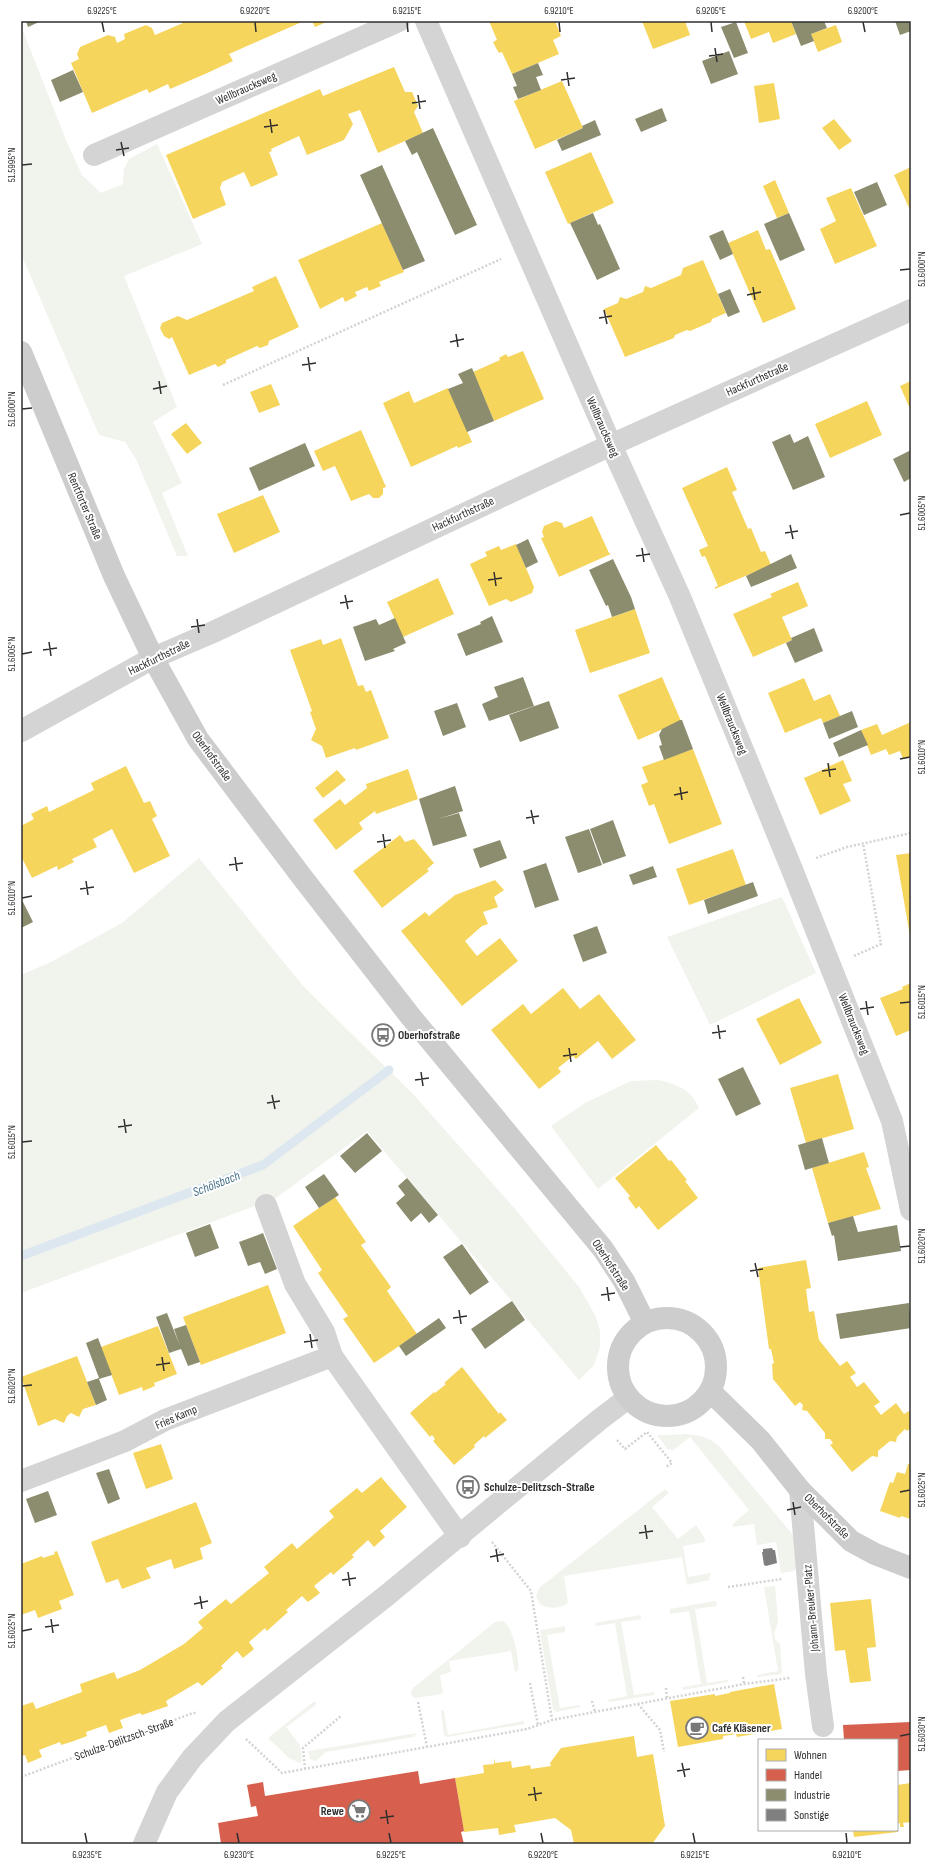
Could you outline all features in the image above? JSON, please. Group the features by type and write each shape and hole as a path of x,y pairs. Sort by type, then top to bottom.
{"main road":[{"name":"Rentforter Straße","path":"21,352 114,576 153,658"},
{"name":"Oberhofstraße","path":"153,658 198,739 302,877 411,1016 604,1249 624,1281 645,1323"},
{"path":"660,1318 682,1320 700,1331 707,1339 716,1359 716,1370 710,1391 698,1406 680,1415 661,1416 643,1411 628,1398 619,1382 617,1364 622,1345 633,1331 645,1323 660,1318"},
{"name":"Oberhofstraße","path":"710,1391 761,1441 800,1490 851,1541 886,1559 911,1568"}],"street":[{"name":"Wellbraucksweg","path":"94,155 399,21"},
{"name":"Wellbraucksweg","path":"426,21 526,248 610,445 680,597 791,866 892,1121 911,1210"},
{"name":"Hackfurthstraße","path":"21,731 153,658 211,633 610,445 911,310"},
{"path":"266,1205 295,1284 324,1332 332,1356 460,1537"},
{"name":"Fries Kamp","path":"21,1481 125,1441 165,1420 332,1356"},
{"path":"144,1844 167,1792 192,1758 227,1721 460,1537 599,1420 628,1398"},
{"name":"Johann-Breuker-Platz","path":"800,1490 816,1674 823,1726"}],"path":[{"path":"223,385 526,248"},
{"path":"791,866 847,847 911,833"},
{"path":"830,967 880,944 863,843"},
{"path":"599,1420 625,1449 647,1432 672,1463 666,1467"},
{"path":"477,1523 531,1591 552,1720"},
{"path":"728,1587 808,1575"},
{"path":"227,1721 282,1773 527,1729 552,1720 667,1698 744,1684 816,1674"},
{"path":"743,1677 744,1684"},
{"path":"530,1683 538,1725"},
{"path":"666,1688 667,1698"},
{"path":"592,1701 595,1712"},
{"path":"418,1702 427,1747"},
{"path":"637,1704 660,1730 664,1752"},
{"name":"Schulze-Delitzsch-Straße","path":"21,1777 193,1712 227,1721"},
{"path":"304,1769 302,1748 341,1716"}],"shaded area":[{"path":"21,26 66,140 82,175 101,193 123,184 124,169 129,159 157,144 202,244 124,276 177,407 153,422 182,483 162,493 188,556 177,556 136,459 125,442 99,435 21,254"},
{"path":"199,858 303,986 414,1095 515,1209 579,1287 596,1317 600,1331 600,1347 594,1365 579,1380 367,1131 276,1198 21,1293 21,975 51,962 122,923"},
{"path":"782,897 816,973 710,1025 667,937"},
{"path":"659,1080 678,1086 688,1092 696,1101 699,1108 598,1189 551,1126 585,1103 631,1081"},
{"path":"657,1435 696,1435 711,1440 718,1445 793,1535 796,1568 794,1571 781,1573 776,1542 757,1545 754,1524 733,1527 732,1525 749,1510 690,1437 672,1451 670,1449 668,1450"},
{"path":"665,1489 669,1493 652,1507 678,1539 696,1525 704,1537 705,1542 683,1546 688,1577 711,1573 709,1580 687,1585 682,1557 564,1576 568,1603 554,1608 546,1607 540,1604 536,1596 539,1588"},
{"path":"775,1586 778,1622 774,1634 775,1639 780,1644 782,1672 781,1674 757,1677 757,1675 778,1671 764,1587"},
{"path":"715,1601 717,1603 716,1606 695,1609 707,1683 728,1680 728,1682 683,1690 682,1687 701,1684 689,1611 670,1614 670,1609"},
{"path":"641,1615 641,1619 621,1622 634,1695 654,1692 654,1695 609,1702 608,1700 627,1696 615,1623 596,1626 595,1623"},
{"path":"503,1621 507,1624 513,1636 518,1660 518,1671 515,1672 511,1651 449,1661 451,1672 440,1675 442,1694 415,1698 412,1696 411,1692 413,1688 495,1622"},
{"path":"565,1626 565,1632 547,1635 560,1708 580,1705 580,1707 556,1712 553,1709 540,1631"},
{"path":"313,1702 316,1702 316,1705 286,1727 300,1745 302,1761 300,1763 289,1758 269,1739 269,1737"},
{"path":"441,1710 444,1711 448,1735 524,1721 524,1724 447,1737 444,1735"},
{"path":"417,1733 414,1737 326,1752 316,1761 311,1760 308,1752 309,1751"}],"building: Wohnen":[{"path":"182,21 304,21 229,54 233,61 205,74 170,89 168,84 149,93 147,89 92,113 71,63 79,59 77,54 80,47 108,35 115,37 117,43 125,39 124,34 146,25 152,28 155,35 183,23"},
{"path":"312,21 329,21 315,27"},
{"path":"489,21 555,21 561,36 553,40 559,54 512,74 502,52 499,53 493,42 497,40"},
{"path":"642,21 685,21 690,35 653,49"},
{"path":"744,21 791,21 796,34 773,43 769,32 751,39"},
{"path":"836,25 842,42 818,52 811,34"},
{"path":"394,67 405,92 412,92 418,106 414,112 423,133 378,153 360,110 348,114 353,124 344,140 307,155 299,136 271,149 272,151 269,152 278,175 251,187 244,172 222,182 220,188 226,205 193,219 166,155 320,89 323,96"},
{"path":"562,81 583,128 535,149 514,101"},
{"path":"774,83 780,119 759,123 754,86"},
{"path":"834,119 852,141 839,150 822,128"},
{"path":"591,152 614,203 568,224 545,172"},
{"path":"911,167 911,212 894,175"},
{"path":"775,180 789,213 777,218 763,186"},
{"path":"851,188 877,246 835,264 820,229 836,221 826,198"},
{"path":"382,223 404,272 379,282 381,286 369,291 367,287 355,292 357,296 345,302 343,297 320,309 298,260"},
{"path":"758,230 766,250 770,249 796,309 763,323 728,243"},
{"path":"703,260 726,313 712,319 711,322 690,331 687,330 675,335 674,338 625,357 604,309 618,303 620,297 626,299 643,292 645,286 651,288 681,275 683,268"},
{"path":"276,276 299,327 269,341 268,345 260,348 257,346 226,360 226,363 218,367 215,364 189,375 172,337 169,339 164,336 160,328 162,323 178,316 187,320 254,291 252,287"},
{"path":"523,351 544,399 494,421 473,372 500,360 499,358 506,354 508,357"},
{"path":"911,381 911,411 900,386"},
{"path":"271,384 280,405 259,413 250,392"},
{"path":"448,388 472,442 458,448 457,446 411,467 383,403 409,391 414,403"},
{"path":"867,401 882,435 830,458 815,424"},
{"path":"186,423 202,443 187,454 171,434"},
{"path":"361,430 386,487 383,488 383,494 379,498 373,498 369,494 351,501 335,466 323,471 314,451"},
{"path":"727,467 737,490 732,492 748,529 751,528 761,552 765,551 771,565 715,589 715,587 718,586 705,556 702,557 699,550 708,546 682,488"},
{"path":"263,495 280,532 234,553 217,514"},
{"path":"592,516 609,553 611,554 559,577 541,538 544,537 542,532 544,526 556,521 562,523 564,528"},
{"path":"516,544 534,587 532,593 511,602 506,599 489,606 470,564 487,556 485,552 499,546 501,550"},
{"path":"438,578 454,614 403,637 387,602"},
{"path":"798,582 808,606 782,617 792,640 753,657 733,614 772,597 770,594"},
{"path":"635,609 650,653 590,673 575,630"},
{"path":"341,638 358,686 363,685 366,692 371,690 389,738 356,750 355,748 326,758 322,746 311,740 316,729 310,712 312,711 290,650 321,639 323,645"},
{"path":"662,677 681,721 638,740 618,695"},
{"path":"804,678 814,701 830,694 840,716 823,723 821,718 785,733 768,693"},
{"path":"911,722 911,756 903,759 900,751 889,755 886,749 871,755 861,730 877,724 882,735"},
{"path":"693,749 722,824 669,844 654,804 649,806 641,785 648,782 642,767"},
{"path":"843,760 852,781 843,784 851,801 820,815 804,778 829,767 829,764 830,766"},
{"path":"126,766 144,803 150,801 157,816 152,819 170,856 134,873 112,829 93,839 97,847 72,859 74,862 58,870 57,866 32,878 21,856 21,826 34,819 31,814 47,806 49,812 94,790 91,783"},
{"path":"408,769 418,799 376,814 375,811 359,823 363,829 336,850 313,820 340,799 345,805 367,788 366,784"},
{"path":"337,770 346,780 323,798 315,788"},
{"path":"400,835 405,842 414,839 434,863 427,869 429,871 382,908 353,871"},
{"path":"733,849 746,885 689,905 676,869"},
{"path":"911,853 911,936 910,936 896,855"},
{"path":"495,880 504,890 494,897 498,907 483,912 488,924 482,926 465,941 477,956 500,938 518,961 462,1006 401,931 425,912 429,916 455,895"},
{"path":"911,983 911,1030 896,1036 880,998 903,989 902,987"},
{"path":"563,988 580,1009 599,994 636,1040 612,1059 598,1041 576,1059 573,1056 558,1068 561,1072 539,1089 491,1030 523,1004 531,1014"},
{"path":"799,998 822,1043 780,1065 756,1019"},
{"path":"838,1074 854,1129 806,1143 790,1088"},
{"path":"656,1145 669,1161 671,1160 687,1180 685,1181 698,1198 658,1230 639,1206 636,1209 628,1198 630,1196 615,1178"},
{"path":"864,1152 869,1167 866,1168 881,1209 828,1223 812,1168"},
{"path":"335,1197 366,1242 361,1245 391,1287 387,1291 417,1334 374,1363 343,1319 348,1316 318,1273 322,1270 293,1226"},
{"path":"806,1260 811,1288 806,1289 809,1312 814,1311 819,1340 840,1366 847,1361 856,1373 850,1377 857,1387 864,1382 880,1402 874,1406 881,1415 896,1403 904,1414 909,1411 911,1414 911,1428 907,1431 905,1429 897,1437 896,1442 890,1441 878,1451 878,1457 872,1456 852,1472 830,1445 833,1443 830,1439 825,1439 825,1433 807,1411 802,1410 803,1405 800,1402 795,1406 773,1379 772,1364 774,1363 771,1349 769,1349 758,1268"},
{"path":"268,1285 286,1333 201,1365 183,1317"},
{"path":"158,1326 177,1374 154,1383 155,1386 143,1391 142,1387 119,1395 101,1347"},
{"path":"77,1356 96,1405 83,1409 79,1417 71,1413 67,1416 64,1423 55,1419 38,1426 21,1377"},
{"path":"462,1367 499,1414 500,1412 507,1420 485,1438 484,1436 474,1445 475,1447 454,1465 433,1441 435,1439 432,1435 430,1437 410,1413 434,1392 435,1393 446,1384 444,1383"},
{"path":"161,1444 173,1479 146,1489 133,1453"},
{"path":"908,1464 911,1464 911,1519 901,1516 900,1518 880,1511 890,1482 893,1483 897,1472 905,1474"},
{"path":"381,1477 407,1507 380,1531 385,1537 374,1547 368,1540 352,1555 354,1557 333,1575 331,1572 314,1586 320,1593 308,1602 302,1596 286,1610 288,1612 267,1631 265,1628 249,1642 254,1649 243,1658 237,1651 221,1666 223,1668 202,1686 198,1682 166,1701 168,1706 142,1715 140,1713 120,1720 123,1728 109,1733 106,1725 86,1732 87,1736 74,1741 61,1745 60,1742 39,1750 42,1757 28,1763 25,1755 21,1756 21,1706 33,1702 36,1709 82,1692 80,1684 114,1672 117,1679 140,1670 184,1644 203,1628 198,1622 226,1599 231,1604 269,1573 264,1567 292,1543 297,1549 334,1517 329,1511 357,1488 362,1493"},
{"path":"196,1502 212,1543 200,1548 203,1559 174,1569 171,1559 146,1568 151,1578 122,1589 118,1579 106,1583 91,1542"},
{"path":"57,1551 74,1595 59,1601 62,1609 38,1618 35,1610 21,1615 21,1564 42,1556 43,1558 55,1554 54,1552"},
{"path":"871,1599 876,1647 867,1648 871,1681 850,1683 845,1650 835,1651 830,1603"},
{"path":"774,1684 782,1729 737,1737 736,1734 723,1736 723,1739 678,1747 670,1701 715,1694 715,1696"},
{"path":"634,1736 637,1757 653,1754 665,1826 652,1844 574,1844 571,1830 555,1818 514,1825 516,1832 499,1835 498,1828 464,1832 455,1778 484,1773 483,1765 494,1764 494,1758 495,1763 511,1761 512,1768 530,1765 531,1769 551,1766 550,1763 561,1748"},
{"path":"911,1783 911,1822 903,1823 904,1827 900,1827 900,1823 898,1824 898,1785"},
{"path":"853,1831 898,1831 898,1832 854,1837"}],"building: Handel":[{"path":"911,1722 911,1770 898,1771 898,1739 844,1739 843,1725"},
{"name":"Rewe","path":"418,1771 420,1784 455,1778 464,1831 461,1832 464,1844 221,1844 218,1823 258,1816 256,1806 251,1807 247,1785 263,1782 265,1796"}],"building: Industrie":[{"path":"26,21 39,21 39,22 28,27"},
{"path":"791,21 824,21 827,28 811,34 814,41 801,46"},
{"path":"895,21 910,21 911,31 900,35"},
{"path":"736,22 748,53 734,58 721,27"},
{"path":"729,51 738,74 711,84 702,61"},
{"path":"538,63 543,75 536,77 541,90 518,99 513,87 517,86 512,74"},
{"path":"73,70 83,92 60,102 51,80"},
{"path":"662,108 667,121 641,132 635,119"},
{"path":"595,120 601,135 562,151 557,140 583,128 582,126"},
{"path":"433,128 477,225 455,235 417,152 412,155 405,141"},
{"path":"382,165 425,261 403,270 360,175"},
{"path":"877,182 887,205 864,215 854,192"},
{"path":"593,213 598,225 600,224 620,269 597,280 570,223"},
{"path":"789,213 805,250 780,261 764,224"},
{"path":"723,230 733,254 720,260 709,236"},
{"path":"730,289 740,312 728,317 718,294"},
{"path":"472,368 494,421 467,432 448,389 463,383 458,374"},
{"path":"790,434 794,443 808,436 825,477 793,490 772,442"},
{"path":"305,443 315,466 259,491 249,468"},
{"path":"911,450 911,478 904,482 893,459"},
{"path":"528,539 538,562 526,568 516,545"},
{"path":"791,554 797,568 751,587 746,576"},
{"path":"613,559 635,609 612,617 608,605 606,606 589,570"},
{"path":"492,616 503,642 466,656 457,634 481,624 480,622"},
{"path":"395,618 406,643 393,649 395,651 365,661 353,627 376,619 379,625"},
{"path":"814,628 823,651 795,663 786,643 792,640 791,638"},
{"path":"523,677 534,706 489,721 482,704 498,697 494,687"},
{"path":"549,701 559,728 520,742 509,715"},
{"path":"457,703 466,727 443,736 434,711"},
{"path":"852,711 858,727 829,739 823,723"},
{"path":"682,720 693,749 664,760 659,746 662,745 659,735 662,729"},
{"path":"861,730 868,745 839,757 833,743"},
{"path":"455,786 463,811 438,819 459,813 467,836 433,846 419,799"},
{"path":"613,820 626,856 603,864 590,829"},
{"path":"589,829 602,865 578,873 565,837"},
{"path":"500,840 507,858 480,868 473,849"},
{"path":"546,863 559,900 535,908 523,871"},
{"path":"653,866 657,877 633,885 629,875"},
{"path":"753,882 758,896 708,914 704,900"},
{"path":"21,898 33,922 21,928"},
{"path":"597,926 607,953 583,962 573,935"},
{"path":"743,1067 761,1104 736,1116 718,1079"},
{"path":"367,1133 382,1151 355,1173 340,1156"},
{"path":"822,1138 829,1163 805,1170 798,1145"},
{"path":"324,1174 339,1195 319,1208 305,1187"},
{"path":"407,1178 438,1215 429,1223 421,1213 411,1222 396,1203 405,1195 398,1186"},
{"path":"853,1216 858,1232 897,1225 901,1251 838,1261 834,1235 832,1236 828,1223"},
{"path":"210,1224 219,1248 195,1257 186,1233"},
{"path":"263,1233 277,1269 265,1274 260,1262 248,1266 239,1242"},
{"path":"462,1244 489,1282 470,1295 443,1257"},
{"path":"512,1301 525,1320 485,1349 471,1329"},
{"path":"909,1303 911,1328 840,1339 836,1314"},
{"path":"167,1313 180,1346 174,1329 186,1325 200,1362 188,1366 181,1349 169,1353 156,1317"},
{"path":"439,1318 446,1328 406,1356 399,1346"},
{"path":"98,1338 112,1375 99,1379 107,1400 96,1405 87,1382 99,1378 86,1343"},
{"path":"109,1469 120,1499 108,1504 96,1473"},
{"path":"48,1491 57,1515 35,1523 26,1499"}],"building: Sonstige":[{"path":"772,1548 775,1550 777,1563 766,1566 764,1565 763,1549"}],"waterway":[{"name":"Schölsbach","path":"21,1256 263,1165 389,1070"}],"place":[{"name":"Oberhofstraße","path":"383,1035"},
{"name":"Schulze-Delitzsch-Straße","path":"468,1487"},
{"name":"Café Kläsener","path":"697,1728"},
{"name":"Rewe","path":"359,1811"}]}
